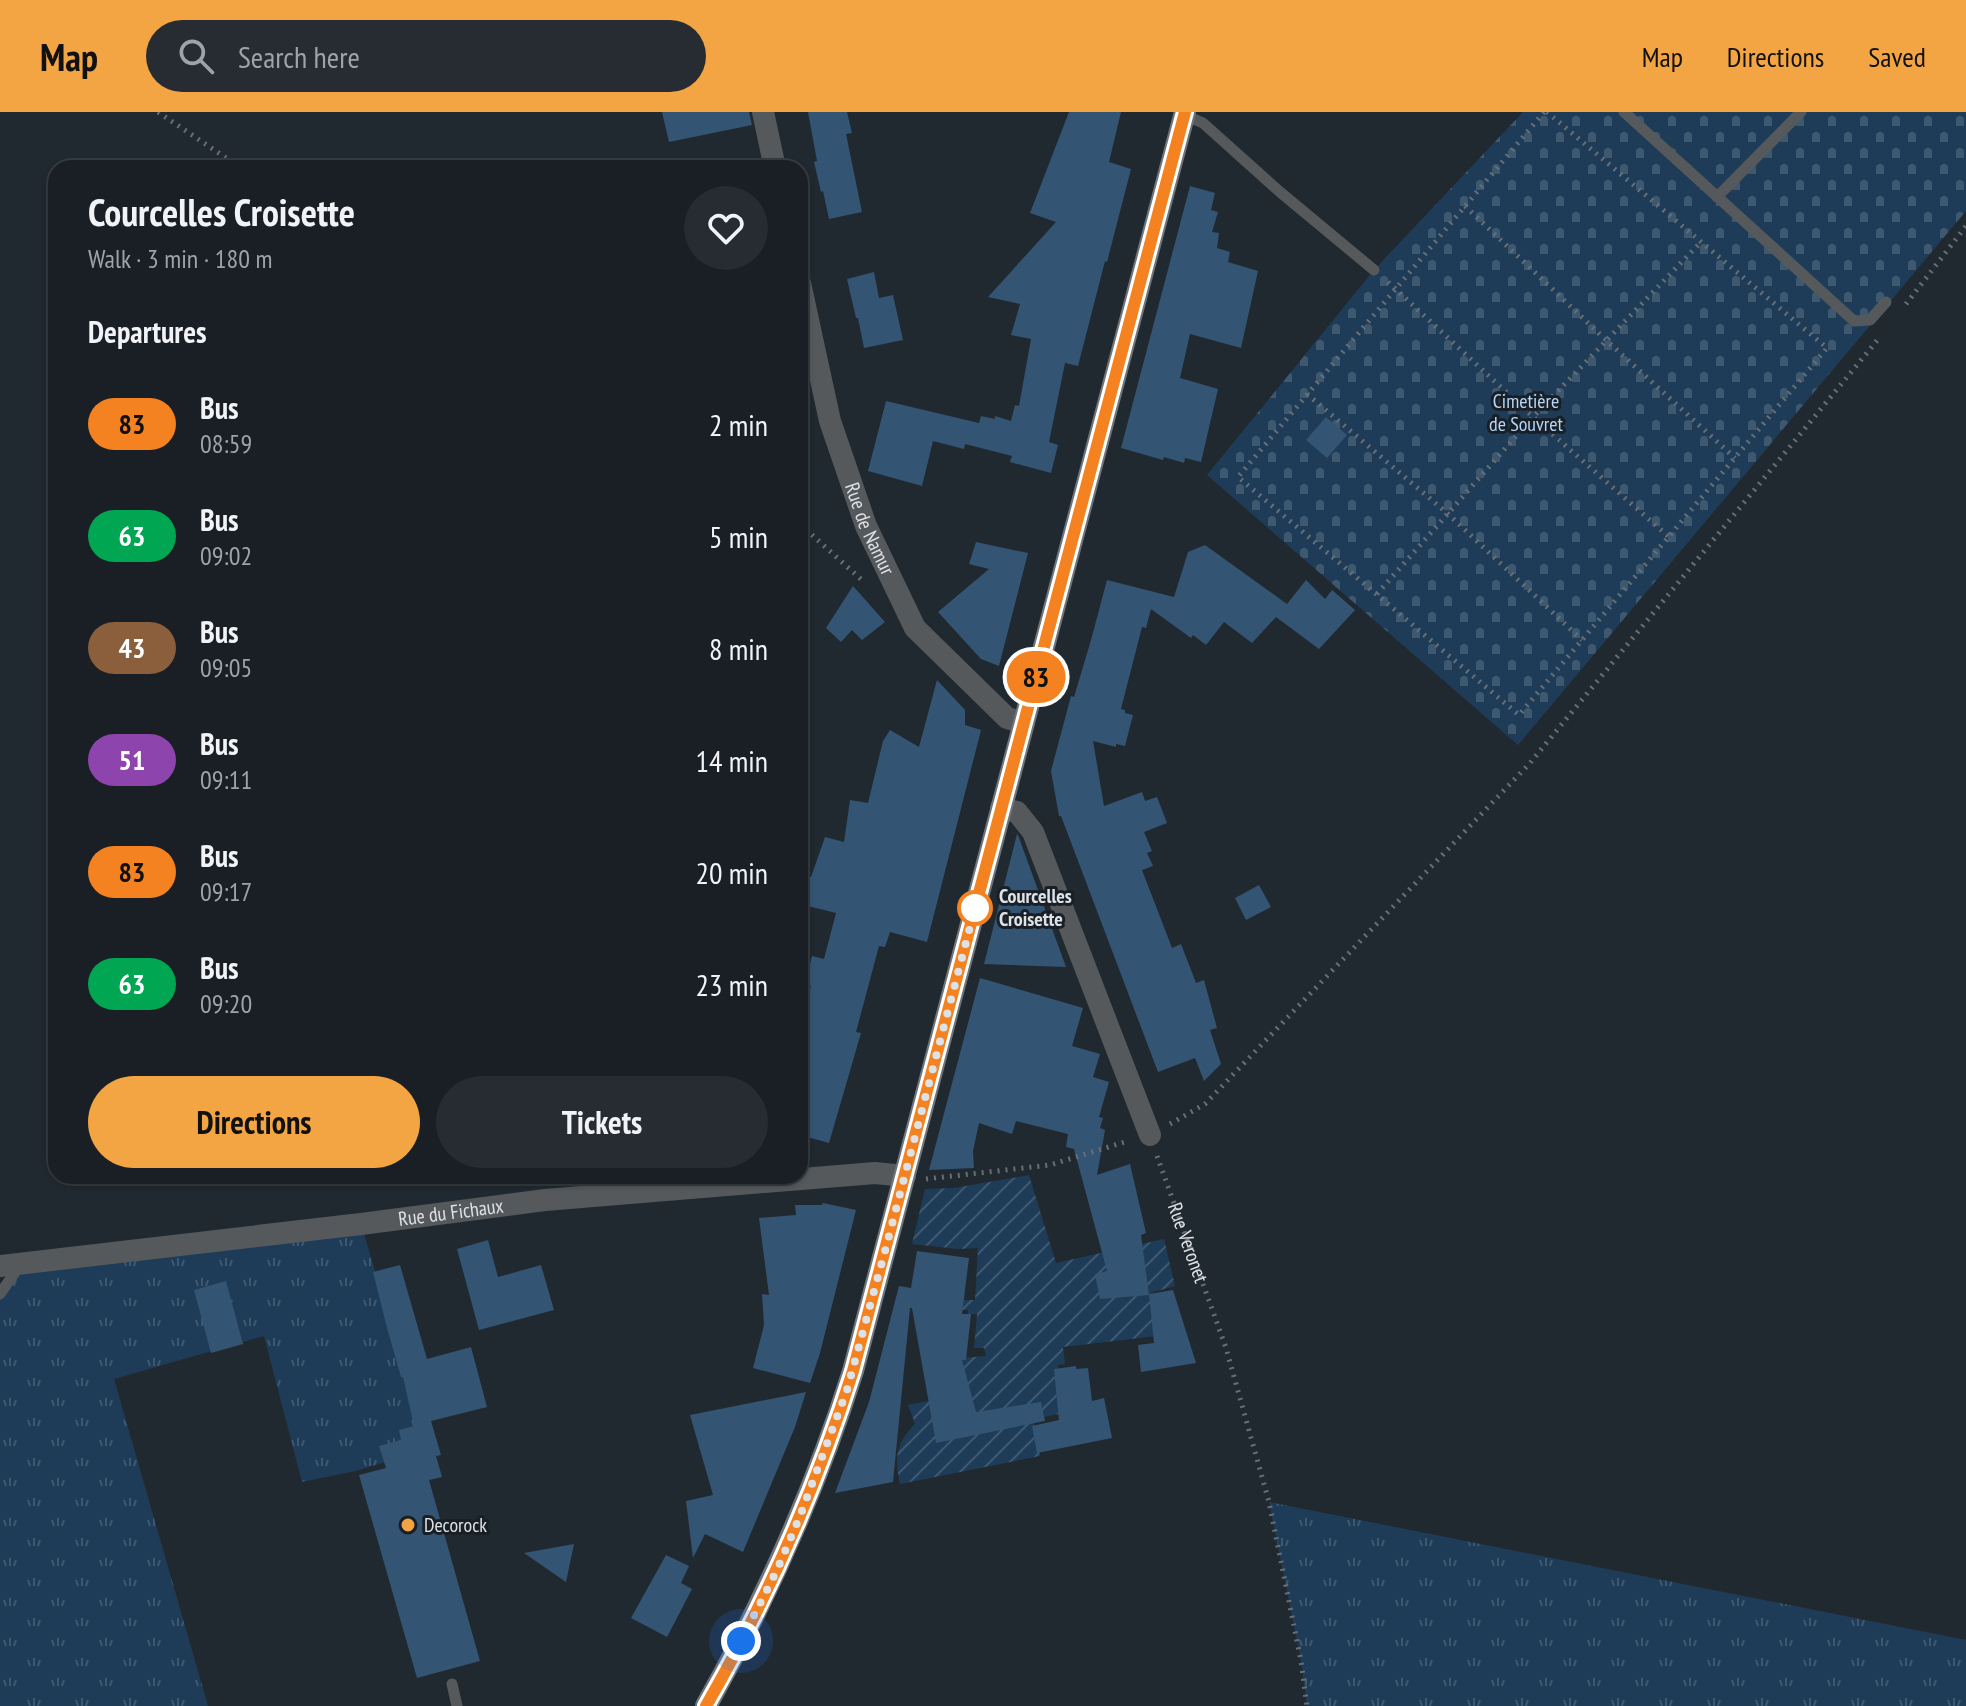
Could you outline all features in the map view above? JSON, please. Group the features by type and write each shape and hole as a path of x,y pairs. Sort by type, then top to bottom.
{"main road":[{"path":"706,1706 777,1570 826,1449 853,1371 1184,114"}],"street":[{"path":"763,112 773,160"},
{"name":"Rue de Namur","path":"808,320 830,421 866,526 915,628 1007,718 1024,723"},
{"path":"1001,808 1017,812 1033,832 1150,1135"},
{"name":"Rue du Fichaux","path":"808,1178 875,1173 905,1176"},
{"name":"Rue du Fichaux","path":"10,1265 545,1200 741,1184"}],"lane":[{"path":"1624,112 1854,321 1870,320 1886,302"},
{"path":"1717,197 1801,112"},
{"path":"1184,114 1203,123 1374,270"},
{"path":"0,1294 10,1265"},
{"path":"452,1684 457,1706"}],"path":[{"path":"158,112 229,160"},
{"path":"1545,112 1827,348 1519,715 1238,477 1465,206 1545,112"},
{"path":"1465,206 1735,458"},
{"path":"1901,310 1966,226"},
{"path":"1376,595 1533,417 1701,242"},
{"path":"1374,270 1669,537"},
{"path":"905,1176 926,1180 1050,1165 1150,1135 1205,1104 1530,763 1883,334"},
{"path":"1307,394 1447,513 1582,640"},
{"path":"808,531 869,586"},
{"name":"Rue Veronet","path":"1150,1135 1226,1348 1269,1502 1307,1706"}],"green space":[{"name":"Cimetière de Souvret","path":"1523,112 1966,112 1966,211 1518,745 1207,475 1374,270"},
{"path":"1029,1175 1056,1263 1164,1239 1175,1286 1150,1293 1157,1336 1063,1347 1065,1364 1058,1365 1060,1381 1080,1410 1033,1419 1040,1456 900,1484 898,1451 915,1424 908,1405 933,1400 947,1359 986,1356 984,1348 974,1348 977,1314 962,1310 962,1300 975,1300 978,1248 912,1244 925,1189 954,1188"},
{"path":"361,1224 406,1375 420,1452 302,1482 264,1336 114,1379 208,1706 0,1706 0,1294 21,1265"},
{"path":"1269,1502 1966,1640 1966,1706 1307,1706"}],"building":[{"path":"662,112 749,112 752,125 669,142"},
{"path":"808,112 847,112 852,133 846,134 862,212 829,219 814,162 817,161"},
{"path":"1069,112 1121,112 1109,162 1131,169 1078,366 1065,363 1049,442 1058,445 1051,473 1010,462 1012,456 965,444 964,449 933,441 922,486 868,471 886,401 979,423 981,416 1011,421 1015,405 1019,406 1031,339 1011,335 1020,304 988,297 1056,222 1030,213"},
{"path":"1190,186 1215,193 1211,210 1218,212 1212,232 1219,233 1217,248 1230,252 1228,262 1258,271 1241,348 1190,334 1180,378 1218,389 1201,462 1185,458 1184,463 1121,448"},
{"path":"874,272 879,298 893,295 903,340 864,348 847,279"},
{"path":"1326,417 1347,435 1327,458 1306,440"},
{"path":"976,542 1028,553 999,666 981,659 938,612 989,569 969,564"},
{"path":"1205,545 1287,604 1306,580 1325,599 1332,590 1355,610 1319,649 1276,617 1252,643 1224,622 1206,645 1151,609 1146,628 1142,627 1121,709 1133,715 1125,746 1093,741 1104,806 1142,792 1145,801 1157,797 1167,823 1144,832 1152,851 1147,853 1153,866 1142,870 1172,948 1181,944 1196,983 1204,980 1217,1028 1210,1030 1221,1064 1204,1081 1195,1058 1158,1072 1059,816 1051,771 1107,580 1174,597 1188,552"},
{"path":"853,586 885,622 862,640 852,630 841,642 826,628"},
{"path":"937,680 965,710 965,725 981,730 927,942 890,932 885,947 879,946 856,1032 861,1033 829,1143 808,1137 808,998 811,986 808,986 808,973 812,956 824,959 836,913 808,906 808,876 811,877 825,837 844,842 850,800 868,803 883,741 890,730 919,747"},
{"path":"1018,835 1066,967 984,964"},
{"path":"1259,885 1271,907 1246,920 1235,898"},
{"path":"980,978 1083,1008 1072,1046 1100,1054 1093,1077 1109,1082 1099,1117 1103,1118 1100,1128 1105,1130 1097,1175 1130,1164 1146,1233 1141,1235 1149,1295 1100,1299 1095,1274 1107,1271 1074,1149 1066,1147 1068,1134 1016,1121 1012,1134 979,1123 973,1151 974,1168 929,1170"},
{"path":"823,1203 856,1210 810,1383 753,1368 764,1325 762,1294 769,1295 759,1218 796,1215 795,1205"},
{"path":"488,1240 498,1277 541,1265 554,1310 479,1330 457,1249"},
{"path":"917,1251 969,1258 962,1314 971,1314 966,1360 962,1360 976,1412 1041,1402 1045,1421 936,1443 910,1308 893,1482 835,1493 869,1402 899,1286 911,1288"},
{"name":"Decorock","path":"400,1265 427,1359 471,1347 487,1407 431,1421 441,1455 436,1456 442,1477 429,1480 480,1661 417,1678 359,1475 386,1468 379,1446 401,1440 399,1430 414,1426 373,1272"},
{"path":"226,1281 243,1344 211,1353 194,1290"},
{"path":"1173,1290 1196,1363 1141,1372 1138,1345 1154,1343 1149,1294"},
{"path":"1076,1366 1076,1369 1088,1368 1092,1401 1104,1398 1112,1438 1037,1453 1032,1426 1059,1420 1054,1369"},
{"path":"806,1392 795,1427 743,1552 705,1534 693,1558 686,1501 713,1495 690,1415"},
{"path":"574,1544 566,1582 524,1553"},
{"path":"666,1555 689,1566 681,1583 692,1589 667,1637 631,1618"}],"bus line":[{"name":"83","path":"706,1706 749,1627 784,1553 826,1449 853,1371 1185,112"}],"place":[{"name":"Courcelles Croisette","path":"975,908"},
{"name":"Decorock","path":"408,1525"}],"route":[{"path":"741,1641 800,1516 847,1390 975,908"}]}
